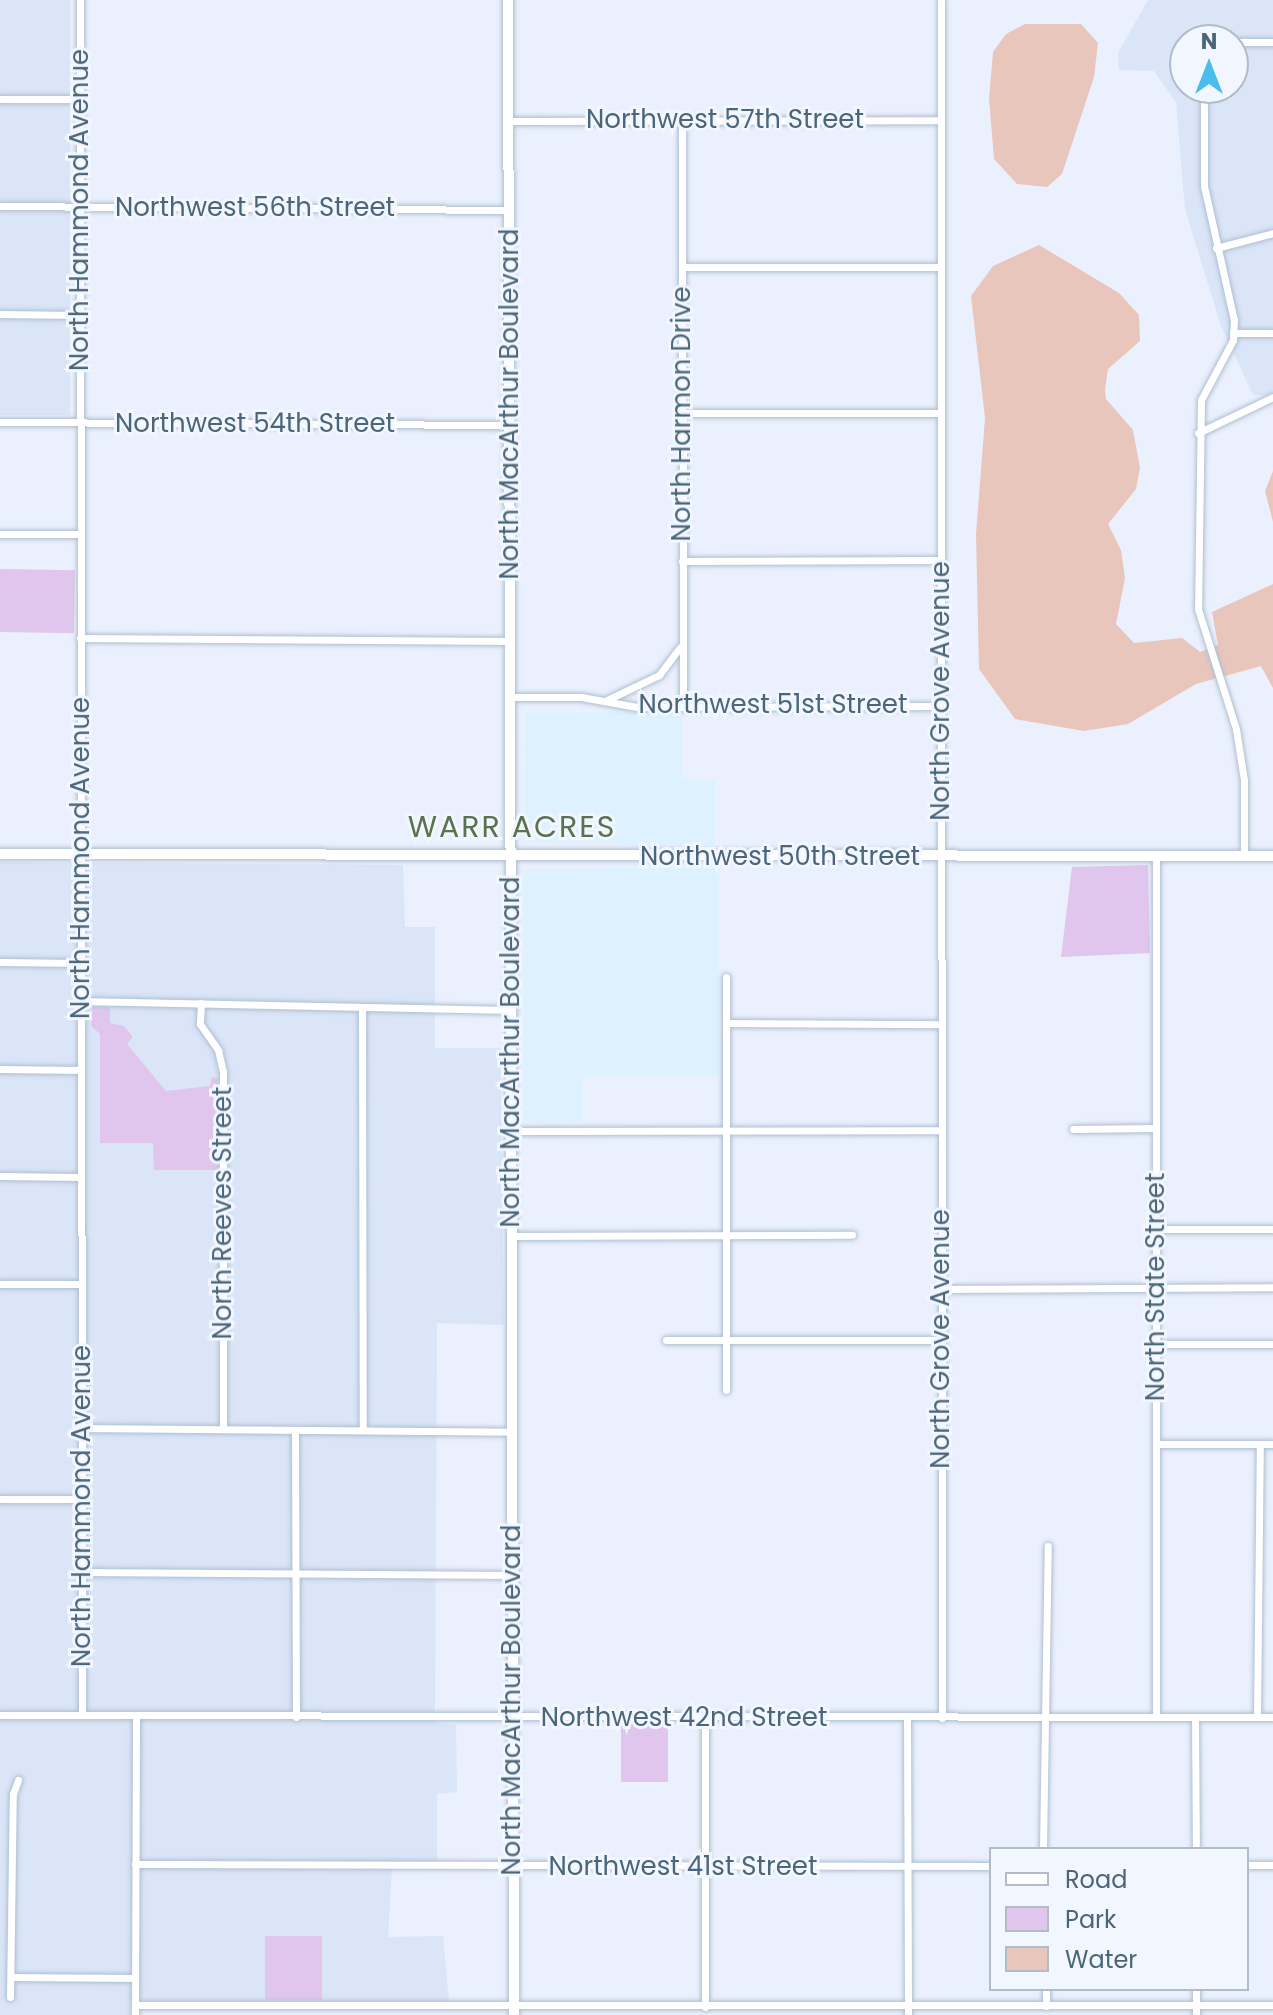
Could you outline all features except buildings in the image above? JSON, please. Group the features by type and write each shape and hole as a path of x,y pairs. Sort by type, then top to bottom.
{"main road":[{"name":"North MacArthur Boulevard","path":"508,0 513,2012"},
{"name":"Northwest 50th Street","path":"0,854 1273,856"}],"street":[{"name":"North Hammond Avenue","path":"80,0 82,1715"},
{"name":"North Grove Avenue","path":"941,0 942,1718"},
{"path":"1249,42 1273,42"},
{"path":"0,99 80,99"},
{"path":"1204,104 1204,186 1233,333 1201,400 1198,433 1198,609 1221,681 1244,780 1244,856"},
{"name":"North Harmon Drive","path":"682,120 683,707"},
{"name":"Northwest 57th Street","path":"509,121 940,120"},
{"name":"Northwest 56th Street","path":"0,206 509,210"},
{"path":"1216,248 1273,233"},
{"path":"682,267 941,267"},
{"path":"0,314 80,315"},
{"path":"1233,333 1273,333"},
{"path":"1198,433 1273,397"},
{"path":"683,413 941,413"},
{"name":"Northwest 54th Street","path":"0,422 510,425"},
{"path":"0,534 80,534"},
{"path":"682,561 941,560"},
{"path":"80,638 510,641"},
{"path":"607,700 659,675 683,641"},
{"name":"Northwest 51st Street","path":"510,697 607,700 637,707 941,706"},
{"name":"North State Street","path":"1156,856 1156,1717"},
{"path":"0,962 81,963"},
{"path":"726,977 726,1390"},
{"path":"81,1001 510,1010"},
{"name":"North Reeves Street","path":"201,1003 200,1024 218,1050 223,1081 223,1429"},
{"path":"362,1007 363,1430"},
{"path":"726,1023 941,1024"},
{"path":"0,1069 81,1070"},
{"path":"1073,1129 1156,1128"},
{"path":"511,1131 940,1130"},
{"path":"0,1176 81,1177"},
{"path":"1156,1229 1273,1229"},
{"path":"511,1236 852,1235"},
{"path":"0,1284 81,1284"},
{"path":"941,1289 1273,1287"},
{"path":"666,1340 941,1340"},
{"path":"1156,1344 1273,1344"},
{"path":"82,1428 511,1432"},
{"path":"295,1430 296,1717"},
{"path":"1156,1444 1273,1444"},
{"path":"1257,1717 1260,1444"},
{"path":"0,1499 82,1499"},
{"path":"1043,1847 1048,1546"},
{"path":"82,1572 512,1575"},
{"name":"Northwest 42nd Street","path":"0,1715 1273,1717"},
{"path":"135,2015 136,1716"},
{"path":"1195,1717 1196,1847"},
{"path":"705,1718 705,2007"},
{"path":"907,1718 908,2011"},
{"path":"10,1997 13,1794 18,1780"},
{"name":"Northwest 41st Street","path":"135,1864 989,1866"},
{"path":"1249,1865 1273,1865"},
{"path":"0,1893 11,1894"},
{"path":"11,1977 135,1978"},
{"path":"1046,1991 1046,2006"},
{"path":"1196,1991 1196,2015"},
{"path":"135,2005 513,2012 705,2007 908,2011 1046,2006 1273,2005"}],"shaded area":[{"path":"0,0 70,0 70,415 0,415"},
{"path":"1148,0 1273,0 1273,395 1253,395 1221,326 1185,209 1176,104 1249,104 1249,24 1169,24 1169,92 1154,71 1119,70 1118,53"},
{"path":"525,712 682,712 682,780 715,780 715,845 530,843 524,835"},
{"path":"0,862 403,865 405,927 435,927 435,1048 500,1048 504,1325 437,1323 435,1723 456,1725 457,1792 437,1794 437,1868 392,1869 388,1937 443,1936 449,2002 130,2001 130,2015 0,2015"},
{"path":"719,868 719,1076 583,1076 583,1122 524,1122 523,869"}],"green space":[{"path":"0,569 75,570 74,633 0,632"},
{"path":"1148,865 1150,953 1061,957 1072,867"},
{"path":"92,1007 110,1007 110,1023 124,1026 133,1037 127,1044 166,1091 210,1086 212,1077 218,1079 218,1170 154,1170 153,1143 100,1143 100,1034 91,1026"},
{"path":"621,1723 668,1723 668,1782 621,1782"},
{"path":"265,1936 322,1936 322,2000 265,2000"}],"water":[{"path":"1025,24 1081,24 1098,43 1094,77 1062,174 1047,187 1017,184 994,159 989,98 993,52 1006,34"},
{"path":"1039,245 1119,293 1139,315 1140,341 1108,369 1105,390 1106,399 1133,430 1140,468 1136,489 1108,524 1121,550 1125,578 1116,624 1134,643 1182,638 1200,652 1218,645 1212,612 1273,584 1273,688 1261,666 1196,684 1128,724 1084,731 1015,719 979,669 976,534 985,418 971,296 993,266"},
{"path":"1273,471 1273,522 1265,491"}],"district":[{"name":"WARR ACRES","path":"512,827"}]}
